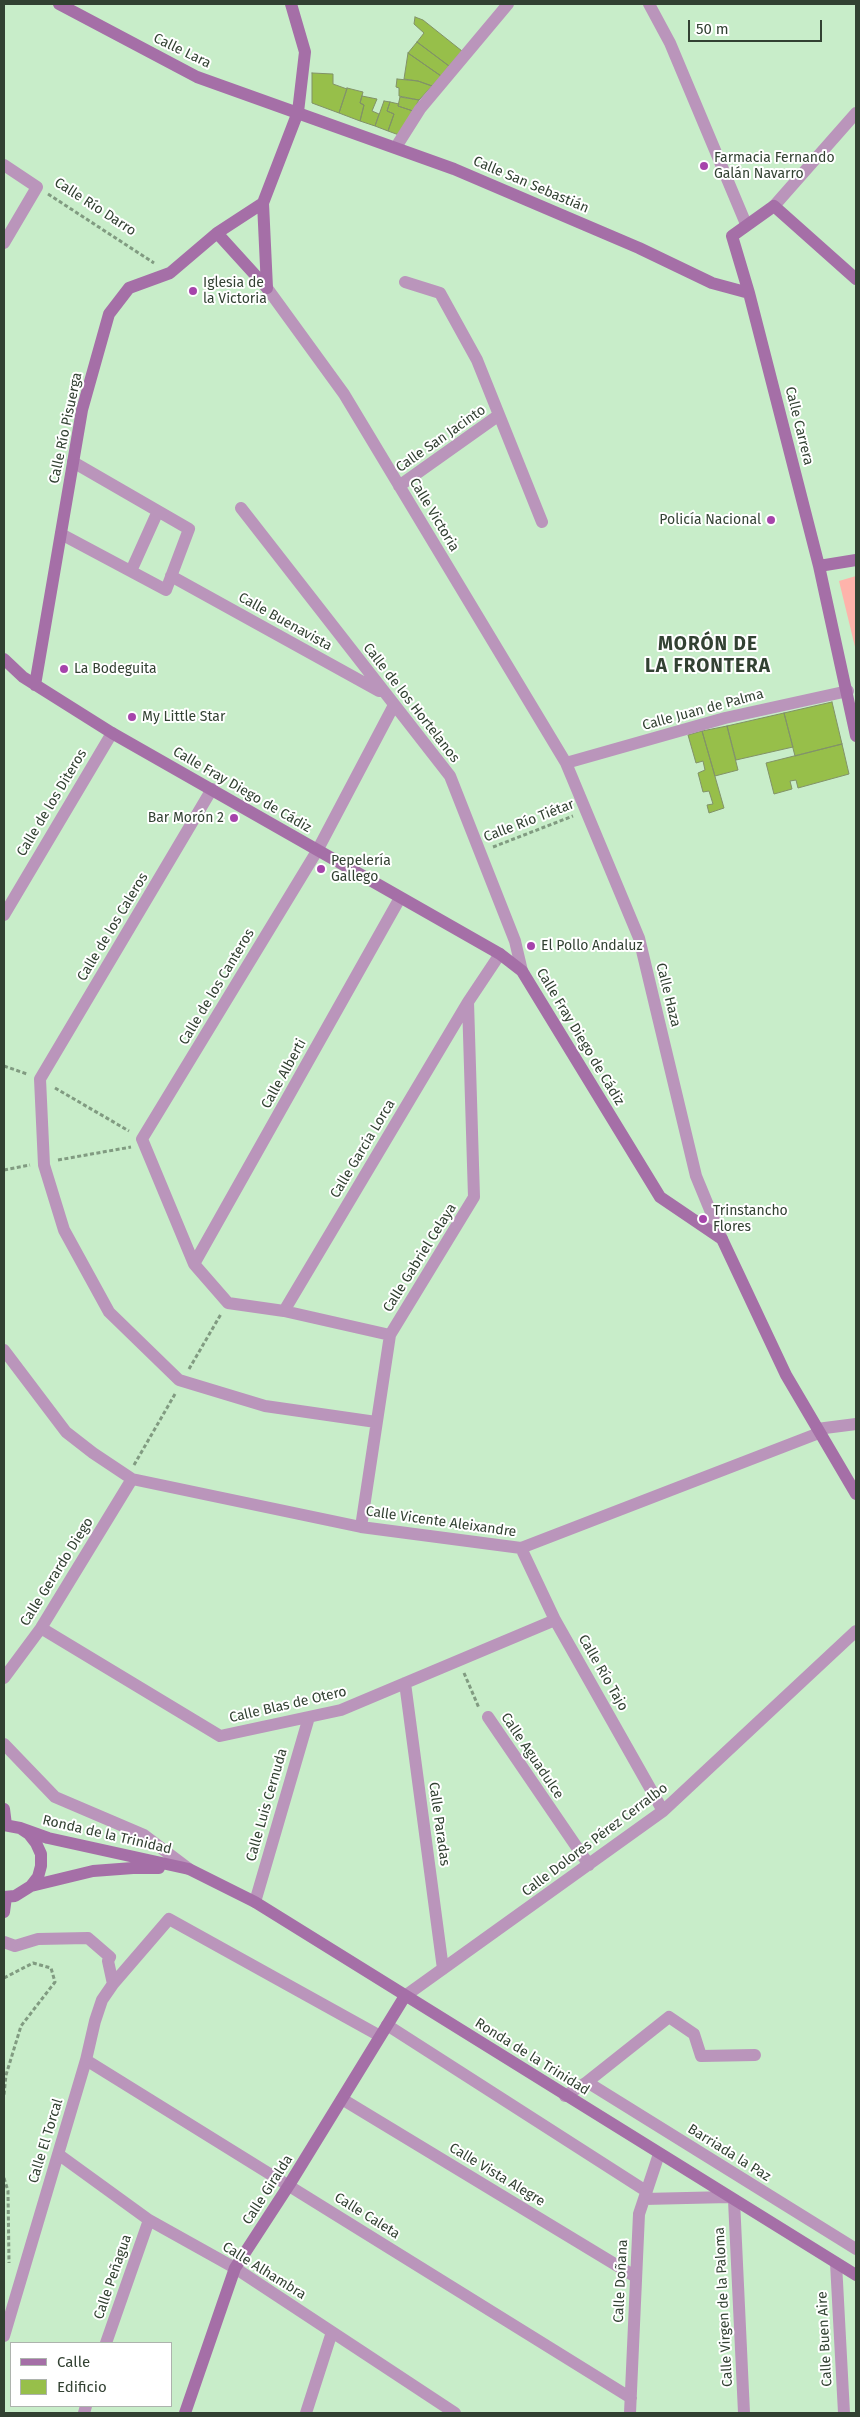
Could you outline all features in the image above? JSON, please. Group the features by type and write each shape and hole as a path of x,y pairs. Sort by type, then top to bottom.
{"street":[{"name":"Calle Lara","path":"59,4 197,77 298,112"},
{"path":"267,288 263,202 298,112 305,52 291,4"},
{"path":"396,147 420,109 508,4"},
{"path":"649,4 670,43 746,224 774,206 856,113"},
{"name":"Calle San Sebastián","path":"298,112 396,147 565,215 712,283 748,293"},
{"name":"Calle Río Darro","path":"4,165 37,187"},
{"path":"4,243 37,187"},
{"name":"Calle Río Pisuerga","path":"35,685 82,410 109,314 130,288 170,274 217,233 263,202"},
{"path":"774,206 856,279"},
{"name":"Calle Carrera","path":"746,224 732,236 819,566 848,691 856,736"},
{"path":"217,233 267,288"},
{"name":"Calle San Jacinto","path":"404,282 440,293 477,360 542,522"},
{"name":"Calle Victoria","path":"267,288 344,394 566,763"},
{"name":"Calle San Jacinto","path":"399,486 499,415"},
{"path":"61,534 166,590 189,529 73,462"},
{"name":"Calle de los Hortelanos","path":"241,508 450,776 515,941 522,971"},
{"path":"131,571 158,511"},
{"path":"819,566 856,560"},
{"name":"Calle Buenavista","path":"172,576 385,694"},
{"name":"Calle Fray Diego de Cádiz","path":"4,659 23,678 112,733 500,954 522,971 660,1197 722,1239"},
{"name":"Calle Juan de Palma","path":"566,763 725,718 848,691"},
{"name":"Calle de los Canteros","path":"143,1142 318,851 394,705"},
{"name":"Calle de los Diteros","path":"4,915 112,733"},
{"name":"Calle Haza","path":"566,763 639,938 696,1176 722,1239"},
{"name":"Calle de los Caleros","path":"40,1079 212,790"},
{"name":"Calle Alberti","path":"194,1264 400,898"},
{"name":"Calle García Lorca","path":"284,1312 468,1002 500,954"},
{"name":"Calle Gabriel Celaya","path":"361,1527 390,1335 474,1197 468,1002"},
{"path":"40,1079 44,1165 64,1230 109,1312 178,1380 265,1406 376,1422"},
{"path":"143,1142 194,1264 228,1302 390,1335"},
{"path":"722,1239 786,1376 856,1494"},
{"path":"4,1350 66,1432 132,1479"},
{"name":"Calle Vicente Aleixandre","path":"132,1479 361,1527 521,1548 818,1431 856,1424"},
{"name":"Calle Gerardo Diego","path":"4,1678 41,1628 132,1479"},
{"name":"Calle Río Tajo","path":"521,1548 555,1620 663,1811"},
{"name":"Calle Blas de Otero","path":"41,1628 220,1736 341,1710 555,1620"},
{"name":"Calle Dolores Pérez Cerralbo","path":"406,1996 663,1811 856,1632"},
{"name":"Calle Paradas","path":"405,1683 443,1969"},
{"name":"Calle Luis Cernuda","path":"255,1902 309,1717"},
{"name":"Calle Aguadulce","path":"488,1718 588,1864"},
{"path":"4,1744 54,1797 144,1835 189,1869"},
{"path":"4,1809 5,1825"},
{"name":"Ronda de la Trinidad","path":"5,1825 48,1838 189,1869 255,1902 856,2275"},
{"path":"20,1828 29,1834 41,1854 41,1866 38,1877 31,1886"},
{"name":"Ronda de la Trinidad","path":"5,1897 24,1892 31,1886 93,1872 133,1868 189,1869"},
{"path":"4,1912 5,1897"},
{"name":"Calle El Torcal","path":"4,2336 102,2000 113,1984 170,1919 380,2036"},
{"path":"4,1942 15,1946 38,1939 88,1938 110,1957 108,1961 113,1984"},
{"name":"Calle Giralda","path":"185,2413 235,2268 289,2185 406,1996"},
{"path":"565,2096 587,2082 669,2017 694,2034 701,2056 755,2055"},
{"path":"387,2025 645,2195 732,2199"},
{"name":"Calle Caleta","path":"86,2060 631,2398"},
{"name":"Barriada la Paz","path":"587,2082 856,2250"},
{"name":"Calle Vista Alegre","path":"342,2099 636,2277"},
{"name":"Calle Alhambra","path":"58,2154 149,2220 235,2268 455,2413"},
{"name":"Calle Doñana","path":"630,2413 639,2214 660,2154"},
{"name":"Calle Virgen de la Paloma","path":"732,2199 744,2413"},
{"name":"Calle Peñagua","path":"106,2342 149,2220"},
{"name":"Calle Buen Aire","path":"836,2263 844,2413"},
{"path":"306,2413 332,2332"}],"path":[{"name":"Calle Río Darro","path":"37,187 170,274"},
{"name":"Calle Río Tiétar","path":"480,851 586,811"},
{"path":"4,1066 40,1079 143,1142"},
{"path":"50,1162 143,1142"},
{"path":"4,1170 32,1165"},
{"name":"Calle Aguadulce","path":"457,1661 478,1706 488,1718"},
{"path":"4,1978 34,1963 51,1968 55,1982 21,2026 6,2075 4,2095"},
{"path":"4,2178 8,2191 8,2266"}],"shaded area":[{"path":"856,576 856,651 839,581"}],"building":[{"path":"415,17 423,20 462,51 449,66 417,42 424,33 414,24"},
{"path":"417,42 449,66 441,76 408,53"},
{"path":"408,53 441,76 432,86 404,79"},
{"path":"312,73 333,74 333,84 347,89 339,113 312,103"},
{"path":"397,79 418,81 432,86 419,100 399,96 399,88 396,87"},
{"path":"347,88 363,92 360,103 364,105 360,121 339,113"},
{"path":"362,96 377,99 372,111 379,114 375,126 360,121 364,105 360,103"},
{"path":"400,97 419,100 413,111 398,106"},
{"path":"384,101 390,102 387,111 394,114 388,131 375,126"},
{"path":"390,102 413,111 399,135 388,131 394,114 387,111"},
{"path":"832,702 842,744 795,756 784,713"},
{"path":"784,713 793,747 736,760 727,726"},
{"path":"727,726 738,770 715,776 702,731"},
{"path":"702,731 724,808 709,813 707,805 713,804 709,791 703,792 698,773 705,770 703,761 696,763 688,735"},
{"path":"842,744 849,774 798,788 796,780 790,781 792,789 774,794 766,763"}],"place":[{"name":"Farmacia Fernando Galán Navarro","path":"704,166"},
{"name":"Iglesia de la Victoria","path":"193,291"},
{"name":"Policía Nacional","path":"771,520"},
{"name":"La Bodeguita","path":"64,669"},
{"name":"My Little Star","path":"132,717"},
{"name":"Bar Morón 2","path":"234,818"},
{"name":"Pepelería Gallego","path":"321,869"},
{"name":"El Pollo Andaluz","path":"531,946"},
{"name":"Trinstancho Flores","path":"703,1219"}],"district":[{"name":"MORÓN DE LA FRONTERA","path":"708,656"}]}
